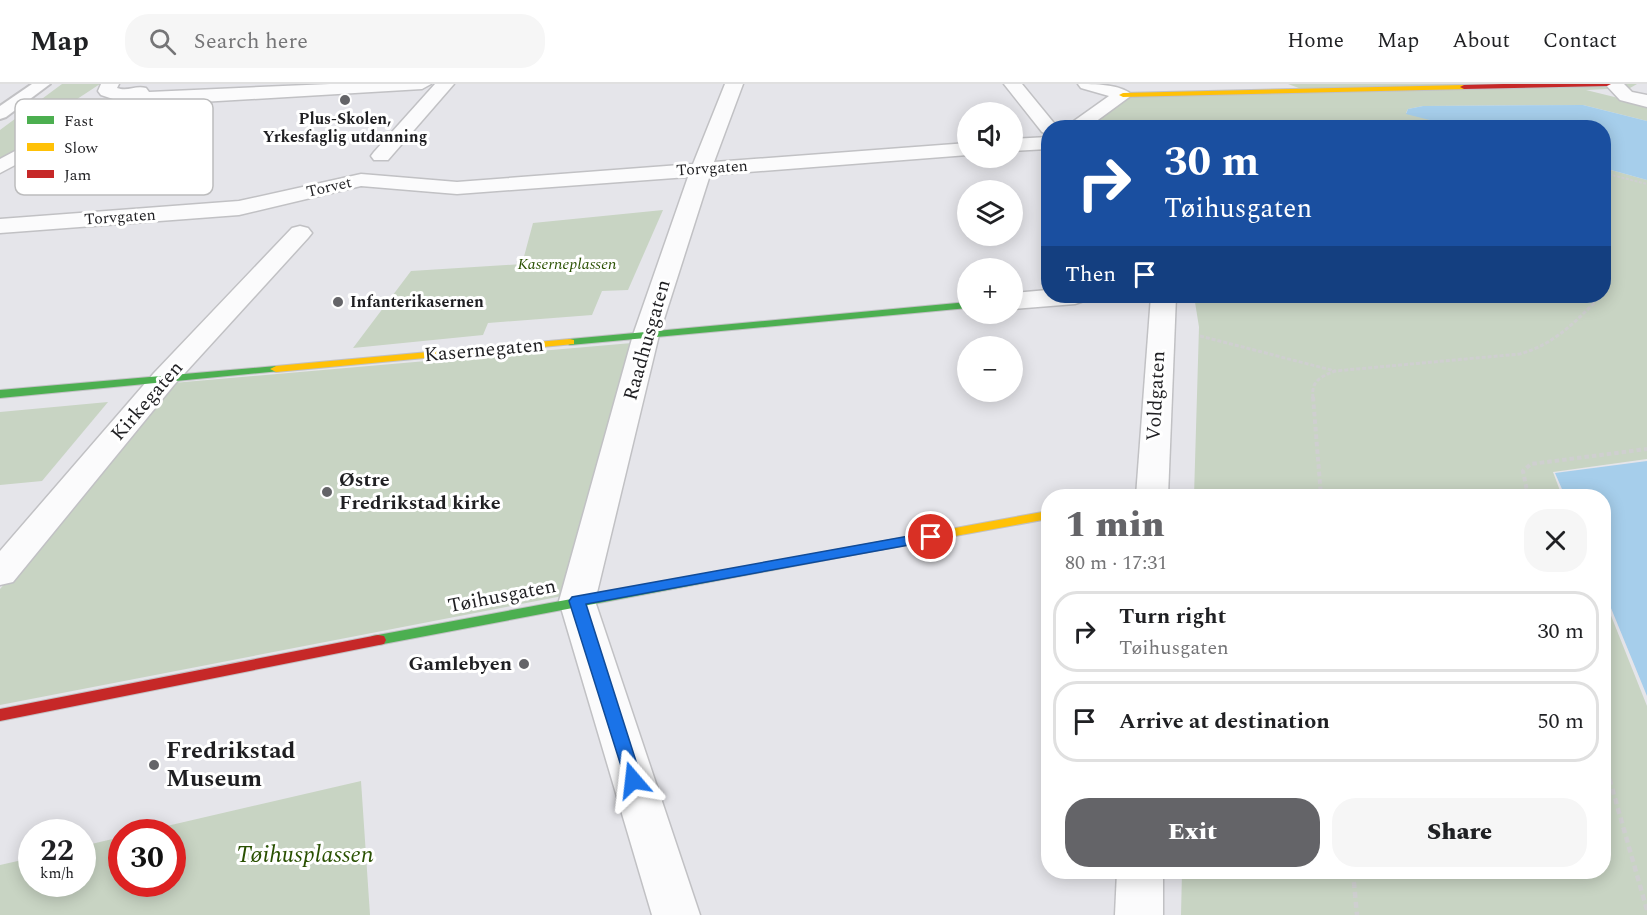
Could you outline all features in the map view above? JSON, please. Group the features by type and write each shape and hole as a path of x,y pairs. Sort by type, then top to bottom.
{"street":[{"path":"110,84 107,91 129,98 201,97 422,84"},
{"path":"129,98 154,84"},
{"path":"381,156 445,84"},
{"name":"Raadhusgaten","path":"577,601 646,335 701,168 734,84"},
{"path":"1013,84 1042,120"},
{"path":"1087,84 1123,95 1607,84"},
{"path":"1614,84 1626,96 1647,101"},
{"path":"1085,120 1123,95"},
{"path":"1023,144 1041,143"},
{"name":"Torvgaten","path":"457,188 957,150"},
{"path":"0,167 15,159"},
{"name":"Torvet","path":"239,208 361,180 457,188"},
{"name":"Torvgaten","path":"0,226 239,208"},
{"name":"Kirkegaten","path":"0,574 164,379 300,233"},
{"path":"1023,300 1041,299"},
{"name":"Voldgaten","path":"1152,489 1162,303"},
{"name":"Kasernegaten","path":"0,394 957,306"},
{"name":"Tøihusgaten","path":"0,716 577,601 1041,516"},
{"path":"577,601 676,915"},
{"path":"1139,915 1140,879"}],"lane":[{"path":"21,99 42,84"},
{"path":"0,114 15,103"}],"path":[{"path":"1611,175 1647,184"},
{"path":"1320,489 1312,388 1318,378 1335,371 1520,354 1541,349 1557,341 1594,303"},
{"path":"1160,325 1335,371"},
{"path":"1527,489 1523,471 1531,464 1647,449"},
{"path":"1611,784 1647,910"},
{"path":"1354,879 1357,915"}],"green space":[{"path":"62,84 100,84 77,99 42,99"},
{"path":"1288,84 1637,84 1630,88 1586,90 1647,105 1647,121 1583,105 1423,106 1408,109 1406,113 1432,120 1094,120 1121,97 1307,91"},
{"path":"15,119 15,152 0,161 0,130"},
{"path":"1611,170 1647,180 1647,459 1553,472 1559,489 1194,489 1199,327 1195,303 1611,303"},
{"name":"Kaserneplassen","path":"663,210 628,290 602,291 592,315 488,323 483,335 353,348 411,271 522,264 533,223"},
{"path":"632,343 573,594 0,705 0,589 173,383"},
{"path":"108,402 42,481 0,485 0,412"},
{"path":"1611,616 1647,706 1647,915 1181,915 1182,879 1611,879"},
{"name":"Tøihusplassen","path":"361,781 370,915 0,915 0,865 18,861 18,897 96,897 96,843 108,840 108,897 186,897 186,822"}],"water":[{"path":"1583,105 1647,121 1647,180 1611,170 1611,120 1430,120 1406,114 1408,109 1423,106"},
{"path":"1647,461 1647,696 1611,608 1611,489 1562,489 1555,473"}],"traffic: fast":[{"path":"570,342 957,306"},
{"path":"0,394 276,369"},
{"path":"378,640 879,546"}],"traffic: slow":[{"path":"1123,95 1464,87"},
{"path":"276,369 570,342"},
{"path":"879,546 1041,516"}],"traffic: jam":[{"path":"1464,87 1607,84"},
{"path":"0,715 378,640"}],"place":[{"name":"Plus-Skolen, Yrkesfaglig utdanning","path":"345,100"},
{"name":"Infanterikasernen","path":"338,302"},
{"name":"Østre Fredrikstad kirke","path":"327,492"},
{"name":"Gamlebyen","path":"524,664"},
{"name":"Fredrikstad Museum","path":"154,765"}],"route":[{"path":"633,780 577,601 931,537"}]}
